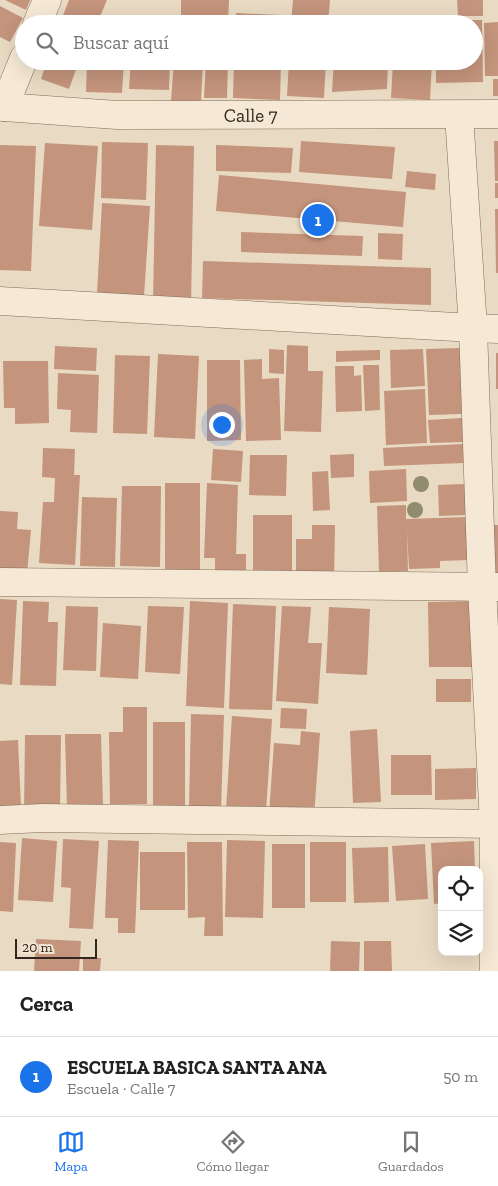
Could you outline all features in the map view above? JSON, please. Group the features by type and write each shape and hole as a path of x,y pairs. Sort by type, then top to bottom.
{"street":[{"path":"41,15 47,0"},
{"path":"2,107 19,70"},
{"name":"Calle 7","path":"2,107 118,115 498,114"},
{"path":"459,115 486,329 496,824 494,971"},
{"path":"0,301 486,329"},
{"path":"0,582 490,587"},
{"path":"0,820 43,818 496,824"}],"building":[{"path":"5,0 30,0 26,10"},
{"path":"69,0 107,0 101,15 63,15"},
{"path":"181,0 229,0 228,15 181,15"},
{"path":"293,0 330,0 329,15 292,15"},
{"path":"457,0 483,0 483,15 458,15"},
{"path":"0,6 17,15 15,15 15,33 10,42 0,37"},
{"path":"236,13 281,15 236,15"},
{"path":"498,22 498,76 485,76 484,23"},
{"path":"44,70 76,70 69,89 41,79"},
{"path":"87,70 123,70 122,93 86,92"},
{"path":"130,70 170,70 169,90 129,89"},
{"path":"173,70 203,70 201,101 171,101"},
{"path":"206,70 228,70 227,98 204,98"},
{"path":"234,70 281,70 280,100 233,98"},
{"path":"288,70 326,70 324,98 287,96"},
{"path":"333,70 388,70 387,89 332,92"},
{"path":"393,70 432,70 430,100 391,98"},
{"path":"436,70 483,70 483,82 436,83"},
{"path":"493,79 498,79 498,96 493,96"},
{"path":"301,141 395,147 392,179 299,172"},
{"path":"494,141 498,141 498,181 495,181"},
{"path":"102,142 148,143 146,200 101,198"},
{"path":"45,143 98,146 92,230 39,226"},
{"path":"0,145 36,146 31,271 0,270"},
{"path":"156,145 194,146 191,304 153,303"},
{"path":"216,145 293,148 291,173 216,171"},
{"path":"407,171 436,174 435,190 405,187"},
{"path":"219,175 406,192 403,227 216,211"},
{"path":"495,183 498,183 498,198 495,198"},
{"path":"102,203 150,206 144,296 97,294"},
{"path":"495,209 498,209 498,273 496,273"},
{"path":"241,232 363,236 362,256 241,252"},
{"path":"378,233 403,234 402,260 378,259"},
{"path":"203,261 431,268 431,305 202,298"},
{"path":"287,345 308,346 308,371 323,371 321,432 284,431"},
{"path":"55,346 97,348 96,371 54,369"},
{"path":"460,348 462,414 429,415 426,349"},
{"path":"269,349 284,350 284,374 269,373"},
{"path":"423,349 425,386 391,388 390,350"},
{"path":"380,350 380,360 336,362 336,351"},
{"path":"496,353 498,353 498,389 496,389"},
{"path":"158,354 199,356 195,439 154,437"},
{"path":"115,355 150,356 147,434 113,433"},
{"path":"262,359 262,379 279,378 281,440 246,441 244,360"},
{"path":"207,360 240,360 241,440 207,441"},
{"path":"3,361 48,361 49,423 15,424 15,408 4,408"},
{"path":"363,365 379,365 380,410 365,411"},
{"path":"335,366 354,366 354,376 361,375 362,411 336,412"},
{"path":"58,373 99,375 97,433 70,432 71,410 57,409"},
{"path":"425,389 427,443 386,445 384,391"},
{"path":"462,418 463,442 430,443 428,420"},
{"path":"463,444 464,463 384,466 383,448"},
{"path":"43,448 75,449 74,475 80,475 75,565 39,563 43,502 54,502 55,478 42,477"},
{"path":"213,449 243,451 241,482 211,480"},
{"path":"354,454 354,477 331,478 330,455"},
{"path":"250,455 287,455 286,496 249,495"},
{"path":"406,469 407,501 370,503 369,471"},
{"path":"328,471 330,510 313,511 312,472"},
{"path":"165,483 200,483 200,573 165,573"},
{"path":"207,483 238,485 236,554 246,554 246,572 215,571 215,558 204,558"},
{"path":"465,484 466,515 439,516 438,485"},
{"path":"122,486 161,486 160,567 120,566"},
{"path":"82,497 117,498 115,567 80,566"},
{"path":"406,505 406,519 468,517 469,560 440,561 440,568 409,569 407,530 408,571 379,572 377,506"},
{"path":"0,511 18,512 17,529 31,530 27,574 0,572"},
{"path":"253,515 292,515 292,571 253,570"},
{"path":"312,525 335,525 334,581 296,581 296,539 312,539"},
{"path":"494,525 498,525 498,575 493,575"},
{"path":"0,599 17,600 12,685 0,684"},
{"path":"23,601 49,602 48,622 58,622 56,686 20,685"},
{"path":"190,601 228,603 224,708 186,706"},
{"path":"473,601 474,667 429,667 428,602"},
{"path":"233,604 276,606 272,710 229,709"},
{"path":"66,606 98,607 96,671 63,670"},
{"path":"148,606 184,607 180,674 145,672"},
{"path":"282,606 311,607 308,643 322,643 318,704 276,701"},
{"path":"329,607 370,609 367,675 326,673"},
{"path":"103,623 141,626 138,679 100,677"},
{"path":"436,679 471,679 471,702 436,702"},
{"path":"123,707 147,707 147,804 110,804 109,732 123,732"},
{"path":"281,708 307,709 306,729 280,728"},
{"path":"191,714 224,715 221,810 189,809"},
{"path":"232,716 272,719 266,812 226,809"},
{"path":"153,722 185,722 185,807 153,807"},
{"path":"377,729 381,802 353,803 350,731"},
{"path":"301,731 320,733 314,817 269,814 274,743 300,745"},
{"path":"65,734 101,734 103,806 67,807"},
{"path":"25,735 61,735 60,811 24,811"},
{"path":"18,740 21,807 0,808 0,741"},
{"path":"391,755 431,755 432,795 391,795"},
{"path":"476,768 476,799 435,800 435,769"},
{"path":"22,838 57,841 53,902 18,900"},
{"path":"63,839 99,841 93,929 69,928 71,888 61,887"},
{"path":"108,840 139,841 135,933 118,933 118,918 105,918"},
{"path":"227,840 265,841 263,918 225,917"},
{"path":"474,841 475,866 438,866 438,904 434,904 431,843"},
{"path":"0,842 16,843 13,912 0,911"},
{"path":"187,842 222,842 223,936 204,936 205,917 188,918"},
{"path":"310,842 346,842 346,902 310,902"},
{"path":"272,844 305,844 305,908 272,908"},
{"path":"425,844 428,899 396,901 392,846"},
{"path":"388,847 389,902 354,903 352,848"},
{"path":"140,852 185,852 185,910 140,910"},
{"path":"36,939 81,941 79,971 34,971"},
{"path":"331,941 360,942 359,971 330,971"},
{"path":"364,941 391,941 392,971 364,971"},
{"path":"83,958 101,958 100,971 83,971"}],"place":[{"name":"ESCUELA BASICA SANTA ANA","path":"318,220"}]}
